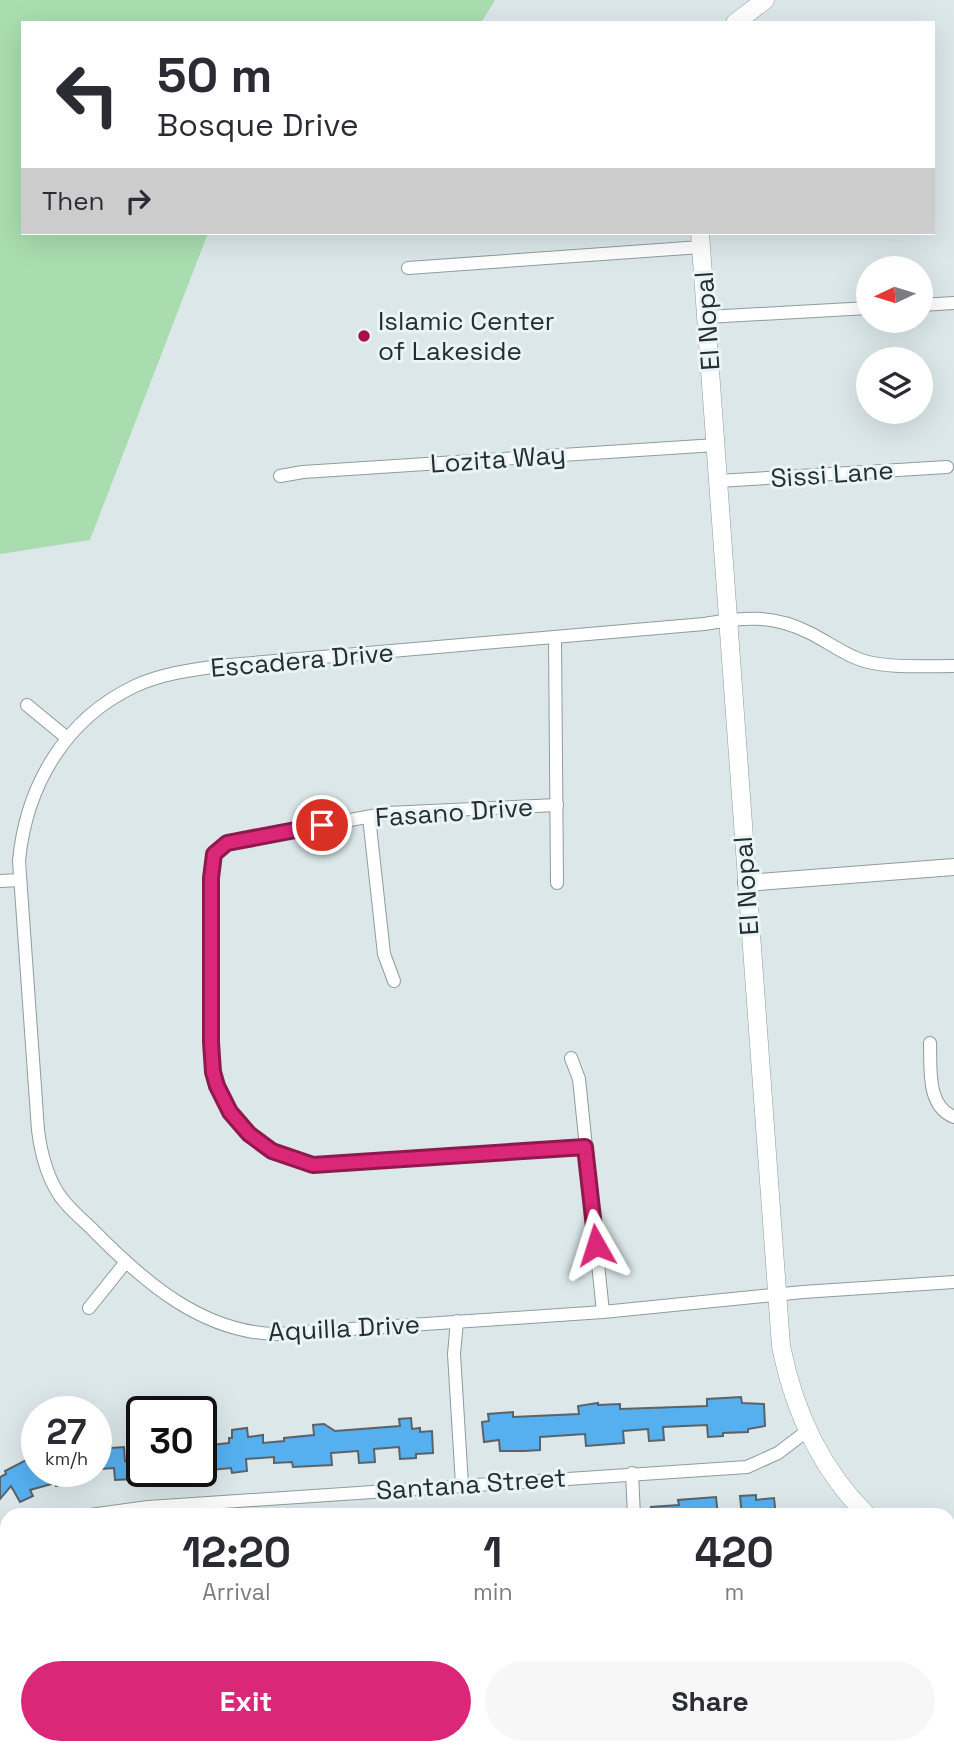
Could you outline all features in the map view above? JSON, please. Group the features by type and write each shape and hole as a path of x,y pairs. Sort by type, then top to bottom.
{"main road":[{"path":"738,21 765,0"},
{"name":"El Nopal","path":"700,240 781,1346 788,1378 807,1431 821,1457 846,1492 861,1508"}],"street":[{"path":"408,268 700,240"},
{"path":"933,304 954,303"},
{"path":"707,317 856,309"},
{"name":"Lozita Way","path":"280,476 328,470 716,445"},
{"name":"Sissi Lane","path":"718,481 947,467"},
{"name":"Escadera Drive","path":"20,880 21,841 30,804 45,769 67,738 101,706 117,696 149,681 181,672 218,666 759,617 785,622 871,663 954,666"},
{"path":"555,637 557,883"},
{"path":"27,705 67,738"},
{"name":"Fasano Drive","path":"557,804 388,813 227,843 214,854 211,869 213,1072 230,1112 249,1134 279,1154 313,1165 585,1147"},
{"path":"369,817 384,954 394,981"},
{"path":"746,883 954,867"},
{"path":"0,881 20,880"},
{"name":"Aquilla Drive","path":"20,880 38,1130 50,1177 62,1199 125,1263 195,1313 211,1321 246,1331 277,1334 603,1312 803,1292 954,1282"},
{"path":"929,1043 933,1093 945,1113 954,1117"},
{"path":"570,1058 579,1080 603,1312"},
{"path":"89,1308 125,1263"},
{"path":"457,1321 454,1354 462,1485"},
{"name":"Santana Street","path":"184,1508 462,1485 747,1467 778,1453 807,1431"},
{"path":"632,1473 634,1508"}],"green space":[{"path":"0,0 495,0 482,21 21,21 21,235 207,235 90,540 0,554"}],"building":[{"path":"741,1397 742,1403 764,1404 765,1426 748,1429 748,1432 723,1433 723,1436 708,1437 707,1425 663,1427 664,1440 649,1441 648,1429 623,1431 624,1443 586,1446 585,1434 540,1437 540,1450 524,1451 500,1451 499,1440 484,1442 482,1422 489,1421 488,1414 513,1412 513,1417 579,1414 578,1406 598,1403 620,1404 620,1409 707,1406 707,1399"},
{"path":"411,1418 412,1429 420,1428 420,1432 432,1431 433,1453 400,1459 399,1447 374,1449 375,1462 359,1463 358,1451 331,1453 332,1465 293,1467 292,1462 274,1463 274,1457 246,1459 247,1471 232,1473 231,1468 217,1469 217,1444 229,1443 232,1430 247,1428 248,1437 263,1435 263,1443 314,1435 313,1425 324,1424 335,1431 400,1426 399,1419"},
{"path":"124,1447 126,1479 115,1480 112,1448"},
{"path":"21,1463 21,1487 41,1487 30,1490 33,1496 20,1502 11,1486 0,1499 0,1477 6,1474 5,1471"},
{"path":"756,1495 756,1500 774,1498 775,1508 741,1508 740,1496"},
{"path":"716,1497 717,1508 651,1508 679,1505 678,1500"}],"place":[{"name":"Islamic Center of Lakeside","path":"364,336"}],"route":[{"path":"322,825 227,843 214,854 211,869 211,1042 213,1072 230,1112 249,1134 272,1151 313,1165 585,1147 596,1245"}]}
